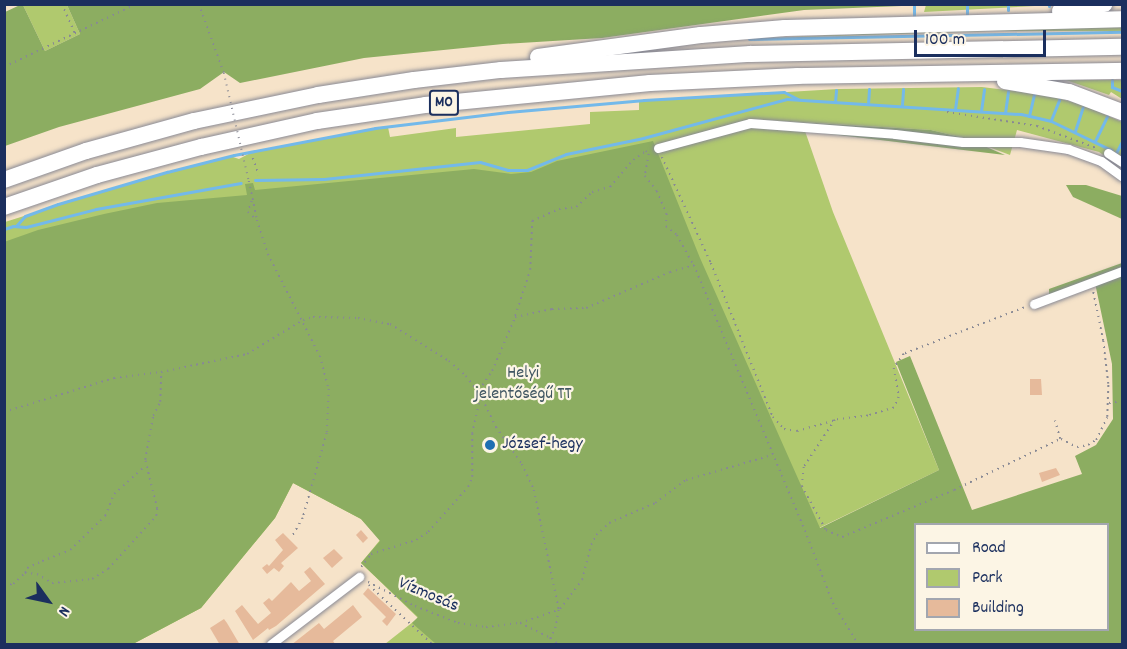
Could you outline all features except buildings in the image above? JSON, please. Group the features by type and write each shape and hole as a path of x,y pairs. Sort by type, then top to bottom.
{"highway":[{"path":"986,23 1006,17 1104,4"},
{"path":"501,70 520,59 724,32 850,25 1122,19"},
{"name":"M0","path":"4,180 138,136 255,108 376,86 501,70 762,54 1122,47"},
{"name":"M0","path":"4,207 149,160 260,133 367,113 519,94 650,83 896,73 1122,71"},
{"path":"896,73 1024,82 1047,87 1122,112"}],"street":[{"path":"658,148 750,123 895,134 963,142 1030,143 1068,149 1101,161 1122,176"},
{"path":"1108,153 1122,162"},
{"path":"1034,304 1122,271"},
{"path":"271,645 359,577"}],"path":[{"path":"62,4 75,34"},
{"path":"4,68 136,4"},
{"path":"199,4 224,73 252,201 268,254 320,356 329,389 327,433 303,518 292,537"},
{"path":"947,112 1037,126 1108,153"},
{"path":"658,148 711,263 773,417 784,429 797,431 835,420 868,416 894,408 899,397 894,368 904,354 1034,304"},
{"path":"478,391 492,371 515,316 530,270 532,221 559,209 576,207 592,192 610,187 633,160 646,151 649,154 645,176 657,191 667,214 666,226 677,235 694,265 833,603 858,645"},
{"path":"254,158 259,175"},
{"path":"252,201 248,212 257,220"},
{"path":"515,316 552,309 586,308 670,272 694,265"},
{"path":"1055,421 1060,439 1077,447 1088,445 1096,440 1103,428 1108,403 1103,341 1091,283"},
{"path":"4,412 97,382 161,372 247,354 303,320 313,317 358,318 390,324 449,361 478,391 496,427 522,464 534,490 559,610"},
{"path":"25,573 37,574 52,583 92,579 108,569 158,514 146,465 153,416 160,402 161,372"},
{"path":"432,645 359,577 360,567 371,554 416,540 428,532 468,487 474,469 472,434 480,394"},
{"path":"1108,403 1122,401"},
{"path":"835,420 804,467 802,486 826,530 842,537 954,489 1060,439"},
{"path":"548,645 559,610 582,580 591,545 596,535 609,524 655,503 686,480 773,454"},
{"path":"4,585 13,584 27,568 70,550 105,516 114,494 146,465"},
{"name":"Vízmosás","path":"359,577 415,606 458,623 486,627 520,623 559,610"},
{"path":"520,623 551,638 558,645"}],"green space":[{"path":"23,5 67,5 80,34 45,51"},
{"path":"23,5 45,51 80,34 67,5 926,5 804,10 602,38 503,44 364,58 240,83 224,72 200,89 59,127 5,146 5,12"},
{"path":"926,5 1053,5 924,12"},
{"path":"1122,23 1122,31 991,31 767,38"},
{"path":"1066,80 1122,80 1122,99 1111,92 1109,95"},
{"name":"Helyi jelentőségű TT","path":"982,87 1046,95 1083,105 1122,122 1122,168 1099,152 1017,130 1010,155 968,139 931,130 749,119 805,131 833,212 939,470 819,528 702,266 495,644 385,644 418,618 361,563 380,540 361,519 293,483 275,518 201,608 133,644 5,644 5,222 129,183 230,156 239,159 254,151 388,127 390,137 456,128 456,137 590,124 590,112 639,110 639,101 838,89"},
{"path":"743,119 931,130 968,139 1005,155 805,131"},
{"name":"Helyi jelentőségű TT","path":"653,141 700,258 820,528 939,470 896,362 910,356 972,510 1082,474 1075,456 1096,445 1113,419 1112,364 1095,283 1049,298 1049,289 1122,263 1122,644 436,644 412,623 418,617 361,563 380,541 361,519 293,483 275,518 201,608 133,644 5,644 4,242 38,230 157,203 247,195 245,184 253,183 255,190 474,169 511,174 531,172 557,161"},
{"path":"1066,185 1086,185 1122,196 1122,219 1073,197"}],"waterway":[{"path":"914,4 914,16"},
{"path":"967,4 967,14"},
{"path":"1008,4 1008,10"},
{"path":"749,39 1122,32"},
{"path":"1112,80 1112,87 1122,91"},
{"path":"955,109 958,88"},
{"path":"868,104 869,89"},
{"path":"902,105 903,89"},
{"path":"981,111 984,89"},
{"path":"835,102 836,90"},
{"path":"1005,113 1008,91"},
{"path":"16,226 25,216 58,204 167,172 234,155 375,128 508,112 644,100 784,92 798,99"},
{"path":"1029,116 1034,94"},
{"path":"255,180 324,179 480,162 508,170 527,170 566,154 643,138 787,99 1021,114 1051,121 1111,150"},
{"path":"1051,120 1059,100"},
{"path":"1075,131 1083,107"},
{"path":"1095,141 1107,116"},
{"path":"1116,153 1122,141"},
{"path":"4,229 13,226 26,227 96,209 241,183"}],"place":[{"name":"József-hegy","path":"490,445"}]}
